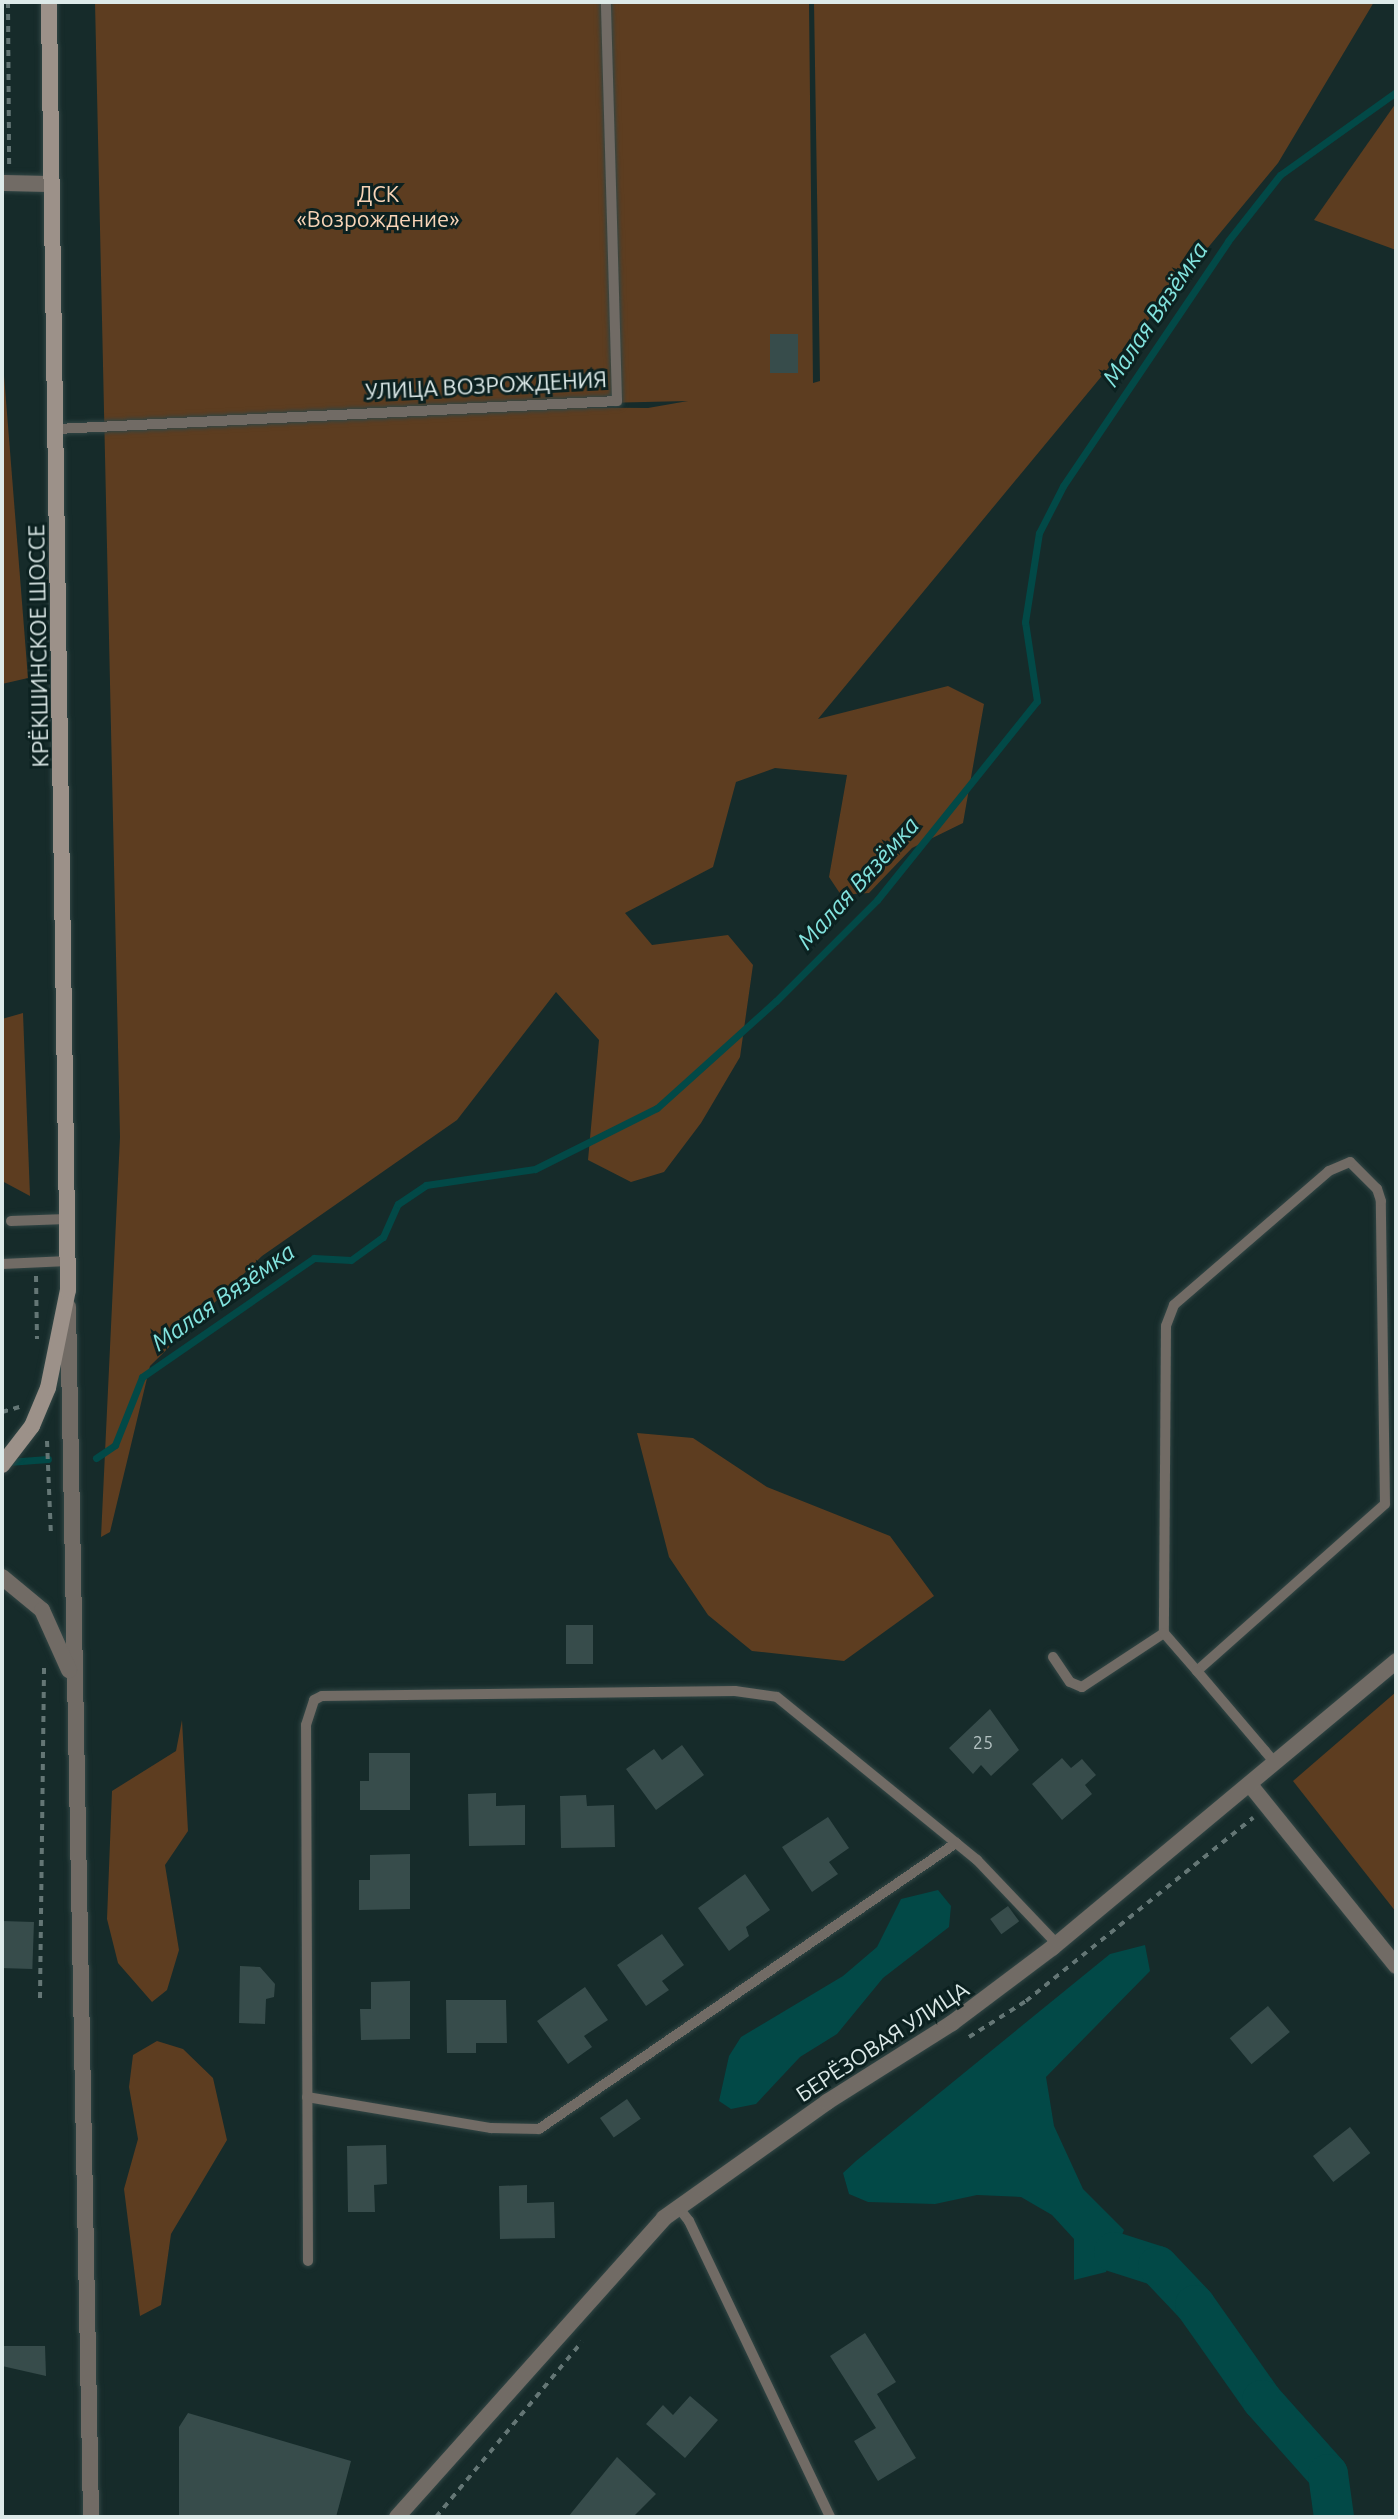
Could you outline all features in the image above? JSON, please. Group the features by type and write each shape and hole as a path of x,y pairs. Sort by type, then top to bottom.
{"main road":[{"name":"КРЁКШИНСКОЕ ШОССЕ","path":"2,1465 32,1426 48,1388 68,1290 49,2"}],"street":[{"path":"6,183 51,184"},
{"path":"68,1290 91,2517"},
{"path":"2,1577 42,1610 74,1688"},
{"name":"БЕРЁЗОВАЯ УЛИЦА","path":"397,2517 639,2239 678,2207 827,2102 952,2023 1057,1944 1251,1786 1396,1661"},
{"path":"1251,1786 1396,1966"}],"lane":[{"name":"УЛИЦА ВОЗРОЖДЕНИЯ","path":"57,429 617,401 606,2"},
{"path":"1197,1671 1385,1504 1381,1201 1377,1189 1350,1162 1329,1171 1168,1314 1164,1633 1276,1764"},
{"path":"11,1221 67,1219"},
{"path":"2,1264 68,1261"},
{"path":"1053,1657 1070,1682 1082,1687 1164,1633"},
{"path":"308,2261 306,1725 308,1710 322,1696 766,1693 789,1703 956,1843 1057,1944"},
{"path":"307,2097 491,2128 539,2129 956,1843"},
{"path":"678,2207 689,2221 830,2517"}],"path":[{"path":"6,183 8,2"},
{"path":"35,1262 37,1351"},
{"path":"46,1427 51,1547"},
{"path":"40,1998 44,1652"},
{"path":"963,2041 1026,2001 1267,1807"},
{"path":"436,2517 589,2333"}],"green space":[{"name":"ДСК «Возрождение»","path":"95,2 809,2 813,383 820,381 814,2 1374,2 1278,163 818,719 948,686 984,704 963,823 912,848 869,893 841,895 829,877 847,775 775,768 736,782 713,867 625,913 652,945 728,935 753,965 740,1057 701,1123 664,1172 631,1182 588,1160 599,1040 556,992 457,1120 262,1256 150,1366 110,1532 101,1537 120,1137","holes":["688,401 648,408 514,407 514,405"]},
{"path":"1396,103 1396,250 1314,220"},
{"path":"2,350 28,678 2,684"},
{"path":"23,1013 30,1196 2,1181 2,1019"},
{"path":"637,1433 693,1438 767,1487 890,1536 934,1596 844,1661 752,1651 708,1615 669,1557"},
{"path":"1396,1692 1396,1912 1293,1781"},
{"path":"182,1720 188,1831 165,1865 179,1950 167,1990 152,2002 118,1963 107,1919 112,1791 176,1751"},
{"path":"157,2041 183,2049 213,2078 227,2140 171,2234 161,2305 140,2316 124,2189 138,2139 129,2087 133,2055"}],"water":[{"path":"938,1890 951,1906 949,1927 883,1978 837,2034 800,2057 756,2104 731,2109 719,2101 729,2056 741,2037 843,1976 877,1947 901,1899"},
{"path":"1145,1945 1150,1971 1046,2077 1054,2126 1083,2189 1124,2230 1106,2272 1074,2280 1074,2239 1052,2215 1021,2197 977,2195 935,2204 868,2202 849,2194 843,2173 856,2161 1110,1954"}],"building":[{"path":"770,334 798,334 798,373 770,373"},
{"path":"566,1625 593,1625 593,1664 566,1664"},
{"path":"990,1709 1019,1750 991,1776 981,1765 973,1774 949,1748"},
{"path":"682,1745 704,1775 656,1810 626,1769 654,1749 662,1760"},
{"path":"369,1753 410,1753 410,1810 360,1810 360,1781 369,1781"},
{"path":"1062,1758 1071,1768 1082,1759 1096,1775 1085,1785 1092,1794 1062,1820 1032,1784"},
{"path":"496,1793 496,1806 525,1805 525,1845 469,1846 468,1794"},
{"path":"586,1795 587,1806 614,1805 615,1847 561,1848 560,1796"},
{"path":"828,1817 849,1848 829,1862 838,1874 812,1892 782,1847"},
{"path":"410,1854 410,1909 359,1910 359,1880 370,1880 370,1855"},
{"path":"745,1874 770,1910 746,1927 749,1936 729,1951 698,1908"},
{"path":"1008,1906 1019,1921 1001,1934 990,1919"},
{"path":"2,1921 34,1922 32,1969 2,1968"},
{"path":"662,1934 684,1965 662,1981 669,1990 646,2006 617,1965"},
{"path":"240,1966 260,1967 275,1984 274,1997 266,1999 265,2024 239,2023"},
{"path":"410,1981 410,2039 361,2040 360,2009 371,2009 371,1982"},
{"path":"585,1987 608,2020 584,2036 592,2047 568,2064 537,2021"},
{"path":"446,2000 506,2000 507,2043 476,2043 476,2053 447,2053"},
{"path":"1268,2006 1290,2032 1252,2064 1230,2038"},
{"path":"627,2099 641,2119 614,2138 600,2118"},
{"path":"1350,2127 1370,2153 1333,2182 1313,2156"},
{"path":"386,2145 387,2184 374,2185 375,2212 348,2212 347,2146"},
{"path":"527,2185 527,2203 554,2202 555,2238 500,2239 499,2186"},
{"path":"865,2333 896,2382 877,2394 916,2458 878,2481 854,2441 876,2428 830,2356"},
{"path":"2,2346 45,2346 46,2376 2,2366"},
{"path":"690,2396 718,2420 685,2458 646,2424 663,2405 673,2415"},
{"path":"188,2413 351,2461 336,2517 179,2517 179,2427"},
{"path":"617,2457 656,2494 633,2517 568,2517"}],"waterway":[{"name":"Малая Вязёмка","path":"96,1458 115,1445 142,1377 314,1258 351,1260 383,1237 398,1204 426,1185 535,1169 657,1108 776,1001 877,900 1037,701 1025,622 1039,533 1063,486 1228,241 1280,175 1396,92"},
{"name":"Малая Вязёмка","path":"8,1462 48,1459"},
{"path":"1114,2252 1158,2266 1195,2305 1262,2400 1328,2474 1334,2517"}]}
